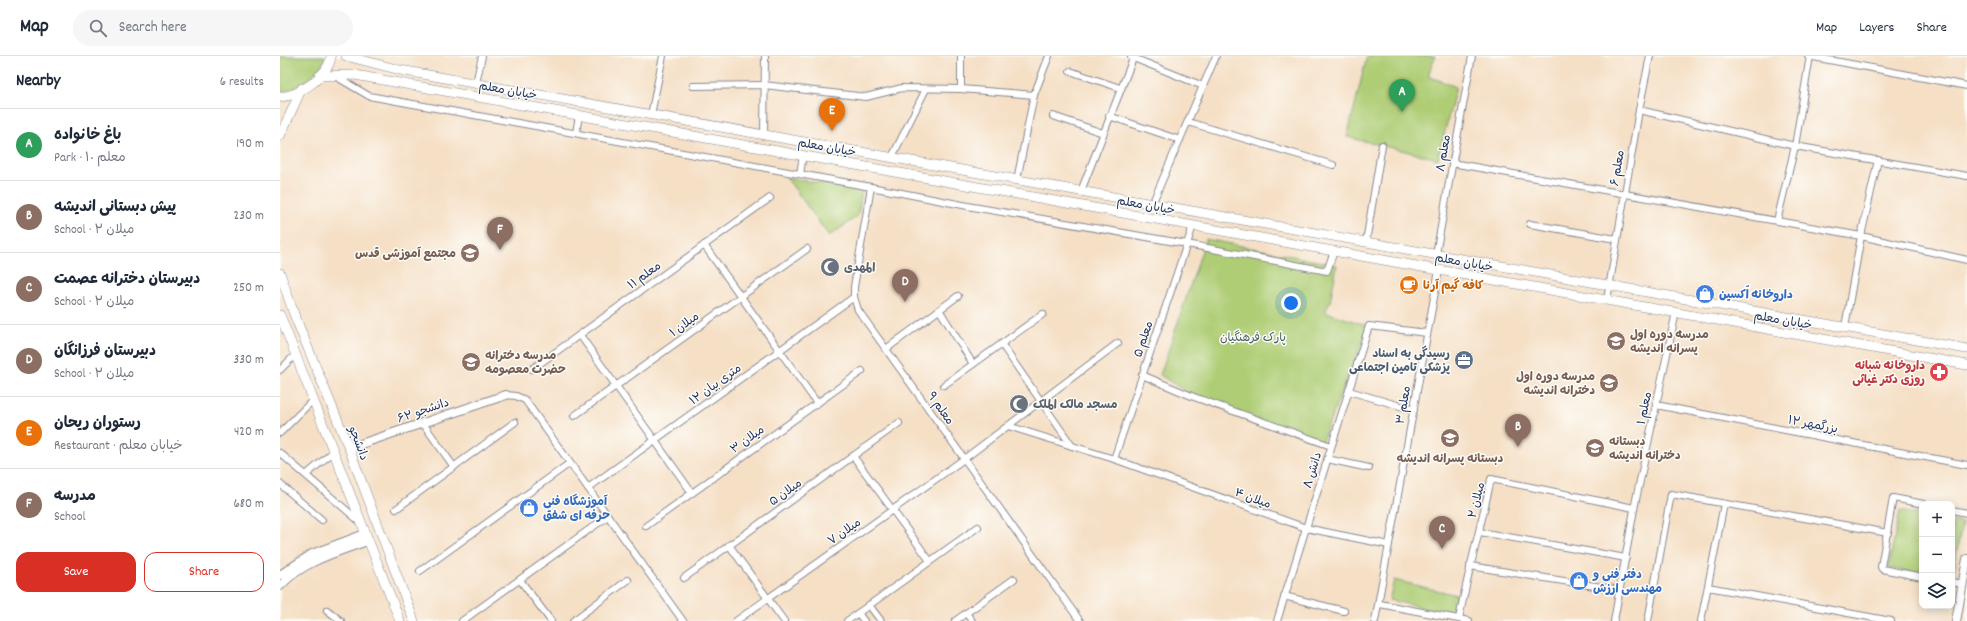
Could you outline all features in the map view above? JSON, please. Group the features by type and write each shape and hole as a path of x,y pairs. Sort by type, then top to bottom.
{"main road":[{"path":"280,97 287,96 302,88 319,76 327,69 331,56"},
{"name":"خیابان معلم","path":"346,56 400,70 1967,349"},
{"path":"396,82 397,73 400,70"},
{"name":"خیابان معلم","path":"319,76 355,75 396,82 1967,365"},
{"path":"280,136 302,88"},
{"path":"712,139 715,126"},
{"name":"دانشجو","path":"280,274 294,314 349,448 414,621"},
{"path":"294,314 281,318 366,538 400,621"}],"street":[{"path":"476,83 482,56"},
{"path":"651,115 663,56"},
{"path":"764,135 765,56"},
{"path":"961,56 961,89"},
{"path":"1017,180 1034,95 1049,56"},
{"path":"1152,204 1216,56"},
{"name":"معلم ۸","path":"1436,254 1472,56"},
{"name":"معلم ۶","path":"1607,300 1608,285 1616,239 1650,56"},
{"path":"1777,221 1795,146 1810,56 1967,86"},
{"path":"1081,191 1132,57 1203,86"},
{"path":"1070,71 1120,88"},
{"path":"334,76 370,96 871,187 973,207 1187,244 1327,271 1334,251"},
{"path":"693,86 764,85 866,97 902,88 961,89 1034,95"},
{"path":"892,157 926,89"},
{"path":"1639,110 1795,146 1967,176"},
{"path":"576,133 579,115"},
{"path":"1053,116 1103,133"},
{"path":"1109,116 1180,140"},
{"path":"1188,122 1333,165"},
{"path":"1366,242 1382,145"},
{"path":"800,174 803,155"},
{"path":"1845,327 1861,236 1878,160"},
{"path":"1452,163 1861,236 1967,260"},
{"name":"معلم ۹","path":"871,187 854,287 854,297 858,310 1080,621"},
{"name":"معلم ۱۱","path":"532,369 770,198"},
{"path":"1530,224 1616,239"},
{"name":"معلم ۵","path":"1114,459 1193,226"},
{"path":"704,245 817,403"},
{"name":"میلان ۱","path":"574,416 807,249"},
{"name":"معلم ۳","path":"1375,621 1380,604 1389,545 1439,270"},
{"path":"886,349 958,296"},
{"name":"۱۲ متری بیان","path":"588,488 854,297"},
{"path":"940,310 973,364"},
{"name":"معلم ۱","path":"1614,621 1634,508 1676,312"},
{"path":"944,385 1002,345 1043,314"},
{"name":"دانش ۸","path":"1277,621 1369,326 1427,333"},
{"path":"580,335 692,493"},
{"path":"1041,401 1118,343"},
{"path":"1002,345 1072,446"},
{"path":"280,370 295,355"},
{"name":"میلان ۳","path":"646,526 862,371"},
{"path":"1142,375 1194,397 1331,446"},
{"path":"1349,391 1414,410"},
{"path":"506,394 525,400 682,620"},
{"name":"دانشجو ۶۲","path":"349,448 506,394"},
{"path":"280,433 312,400"},
{"name":"میلان ۷","path":"736,621 964,459 1041,401"},
{"name":"بزرگمهر ۱۲","path":"1656,405 1967,465"},
{"path":"422,422 454,467"},
{"path":"396,509 516,422"},
{"name":"میلان ۵","path":"684,578 899,423"},
{"name":"میلان ۴","path":"1008,426 1114,459 1306,528 1389,545"},
{"path":"306,475 333,452"},
{"path":"280,453 360,522"},
{"path":"853,456 930,561"},
{"path":"1327,459 1369,468"},
{"path":"420,571 570,464"},
{"name":"میلان ۲","path":"1460,619 1470,566 1480,532 1491,479 1634,508"},
{"path":"280,494 283,486 322,520"},
{"path":"1648,621 1671,494 1888,533"},
{"path":"1919,503 1893,498 1882,568 1919,576"},
{"path":"1701,621 1724,504"},
{"path":"1955,511 1967,513"},
{"path":"462,621 608,516"},
{"path":"847,621 978,527"},
{"path":"1480,532 1626,558"},
{"path":"280,575 312,554 366,538"},
{"path":"280,586 297,571 354,542"},
{"path":"729,545 784,621"},
{"path":"1956,621 1967,559"},
{"path":"1470,566 1620,590"},
{"path":"955,621 1014,579"},
{"path":"520,580 550,621"},
{"path":"573,621 628,580"},
{"path":"1955,583 1962,584"},
{"path":"1708,587 1892,621"},
{"path":"1284,596 1344,611"},
{"path":"1380,604 1469,621"},
{"path":"870,605 881,621"},
{"path":"327,610 341,621"},
{"path":"858,613 864,621"},
{"path":"966,613 972,621"}],"green space":[{"path":"280,56 325,56 320,68 307,80 300,85 280,92"},
{"path":"1367,56 1435,56 1428,76 1456,87 1438,159 1347,137"},
{"path":"786,177 862,191 858,216 829,236"},
{"name":"پارک فرهنگیان","path":"1206,239 1337,265 1330,302 1325,312 1369,326 1321,443 1194,397 1160,375"},
{"path":"1900,511 1919,514 1919,573 1888,568"},
{"path":"1955,522 1962,523 1955,563"},
{"path":"1394,580 1457,595 1454,615 1389,600"}],"place":[{"name":"باغ خانواده","path":"1402,112"},
{"name":"رستوران ریحان","path":"832,131"},
{"name":"مدرسه","path":"500,250"},
{"name":"مجتمع آموزشی قدس","path":"470,253"},
{"name":"المهدی","path":"830,267"},
{"name":"کافه گیم آرنا","path":"1409,285"},
{"name":"داروخانه اُکسین","path":"1705,294"},
{"name":"دبیرستان فرزانگان","path":"905,302"},
{"name":"مدرسه دوره اول پسرانه اندیشه","path":"1616,341"},
{"name":"رسیدگی به اسناد پزشکی تامین اجتماعی","path":"1464,360"},
{"name":"مدرسه دخترانه حضرت معصومه","path":"471,362"},
{"name":"داروخانه شبانه روزی دکتر غیاثی","path":"1939,372"},
{"name":"مدرسه دوره اول دخترانه اندیشه","path":"1609,383"},
{"name":"مسجد مالک الملک","path":"1019,404"},
{"name":"دبستانه پسرانه اندیشه","path":"1450,438"},
{"name":"پیش دبستانی اندیشه","path":"1518,447"},
{"name":"دبستانه دخترانه اندیشه","path":"1595,448"},
{"name":"آموزشگاه فنی حرفه ای شفق","path":"529,508"},
{"name":"دبیرستان دخترانه عصمت","path":"1442,549"},
{"name":"دفتر فنی و مهندسی ارزش","path":"1579,581"}]}
